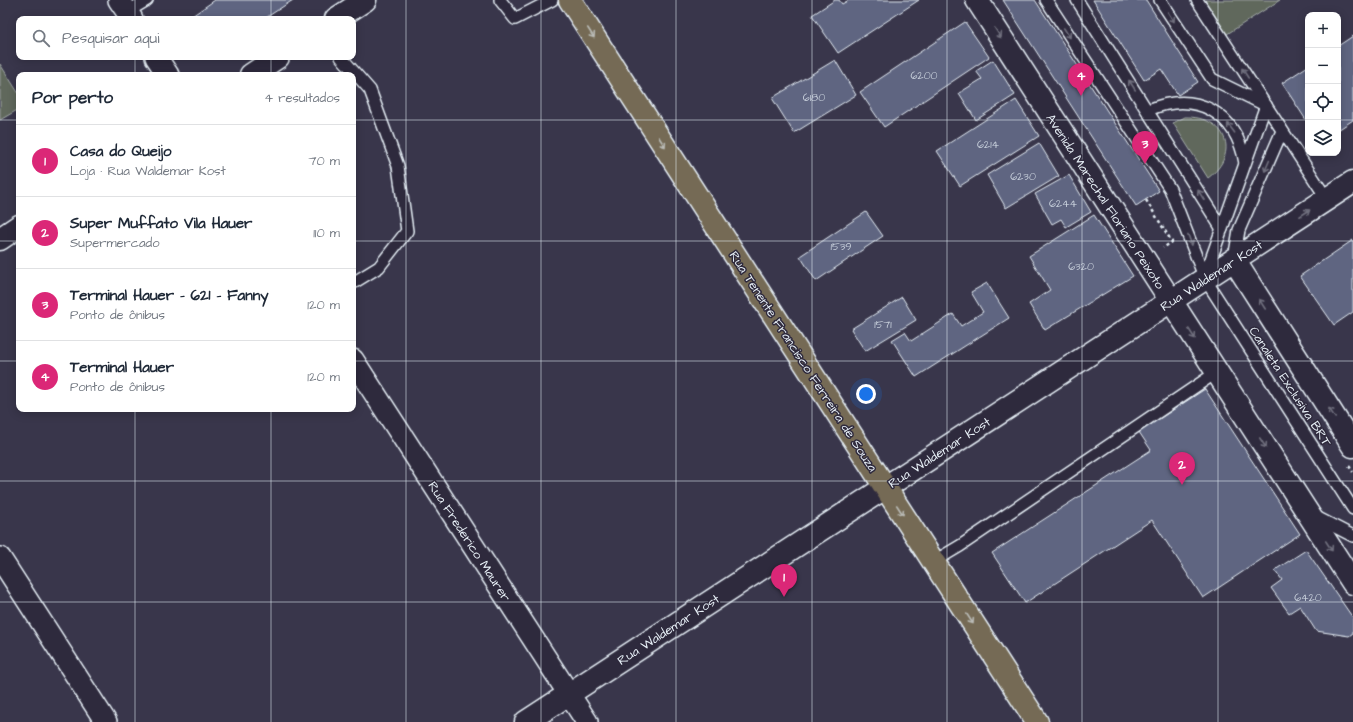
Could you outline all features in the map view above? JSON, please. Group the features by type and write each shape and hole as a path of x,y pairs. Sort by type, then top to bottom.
{"main road":[{"name":"Rua Tenente Francisco Ferreira de Souza","path":"570,0 1037,722"}],"street":[{"path":"341,16 365,0"},
{"name":"Avenida Marechal Floriano Peixoto","path":"977,0 1353,583"},
{"path":"158,60 166,72"},
{"path":"255,72 273,60"},
{"name":"Rua Waldemar Kost","path":"526,722 1353,182"},
{"path":"0,239 16,228"},
{"path":"1234,260 1353,446"},
{"name":"Rua Frederico Maurer","path":"356,365 587,722"},
{"path":"0,558 106,722"}],"lane":[{"path":"126,10 147,0"},
{"path":"500,0 515,19 552,0"},
{"name":"Canaleta Exclusiva BRT","path":"1046,0 1170,189 1205,279 1353,509"},
{"path":"1077,0 1222,228"},
{"path":"1160,0 1212,79 1266,105"},
{"path":"1197,0 1327,199"},
{"path":"344,60 354,72"},
{"path":"356,74 370,90 398,166 406,231 379,267 356,281"},
{"path":"1148,110 1162,104 1179,102 1195,104 1211,110 1225,119 1235,132 1242,147 1245,164"},
{"path":"1205,279 1266,105"},
{"path":"1234,260 1239,230 1282,131"},
{"path":"933,562 960,546 1217,372"},
{"path":"1308,513 1353,536"}],"path":[{"path":"1144,259 1172,242 1146,200"}],"green space":[{"path":"1205,0 1280,0 1227,34"},
{"path":"0,64 16,89 16,111 0,120"},
{"path":"1185,117 1199,118 1211,123 1219,129 1224,138 1226,147 1224,158 1218,168 1208,178 1173,123"}],"building":[{"path":"215,0 293,0 269,16 192,16"},
{"path":"835,0 839,0 842,4 849,0 919,0 838,53 812,15"},
{"path":"1003,0 1035,0 1159,191 1136,206"},
{"path":"1093,0 1146,0 1198,82 1178,95 1161,69 1144,80"},
{"path":"965,22 989,57 884,127 860,92"},
{"path":"1353,36 1353,120 1341,128 1341,48 1341,44"},
{"path":"835,60 856,95 794,133 772,98"},
{"path":"993,60 1015,95 976,120 959,93 982,79 976,71"},
{"path":"1305,68 1305,118 1282,83"},
{"path":"1016,100 1039,136 960,186 937,151"},
{"path":"1039,143 1059,176 1006,208 987,175"},
{"path":"1069,175 1091,212 1066,227 1061,219 1052,224 1035,194"},
{"path":"866,212 883,236 816,281 800,256"},
{"path":"1094,215 1133,276 1045,330 1029,304 1050,290 1029,256"},
{"path":"1353,240 1353,312 1334,325 1300,276"},
{"path":"987,283 1009,318 916,377 892,340 905,332 911,341 953,314 961,326 983,312 971,292"},
{"path":"902,297 916,320 865,351 851,329"},
{"path":"1205,389 1300,534 1203,598 1152,520 1025,603 992,553 1151,450 1139,432"},
{"path":"1306,550 1353,618 1353,633 1349,636 1316,631 1300,606 1289,613 1271,588 1282,580 1275,570"}],"place":[{"name":"Terminal Hauer","path":"1081,96"},
{"name":"Terminal Hauer - 621 - Fanny","path":"1145,164"},
{"name":"Super Muffato Vila Hauer","path":"1182,485"},
{"name":"Casa do Queijo","path":"784,597"}]}
